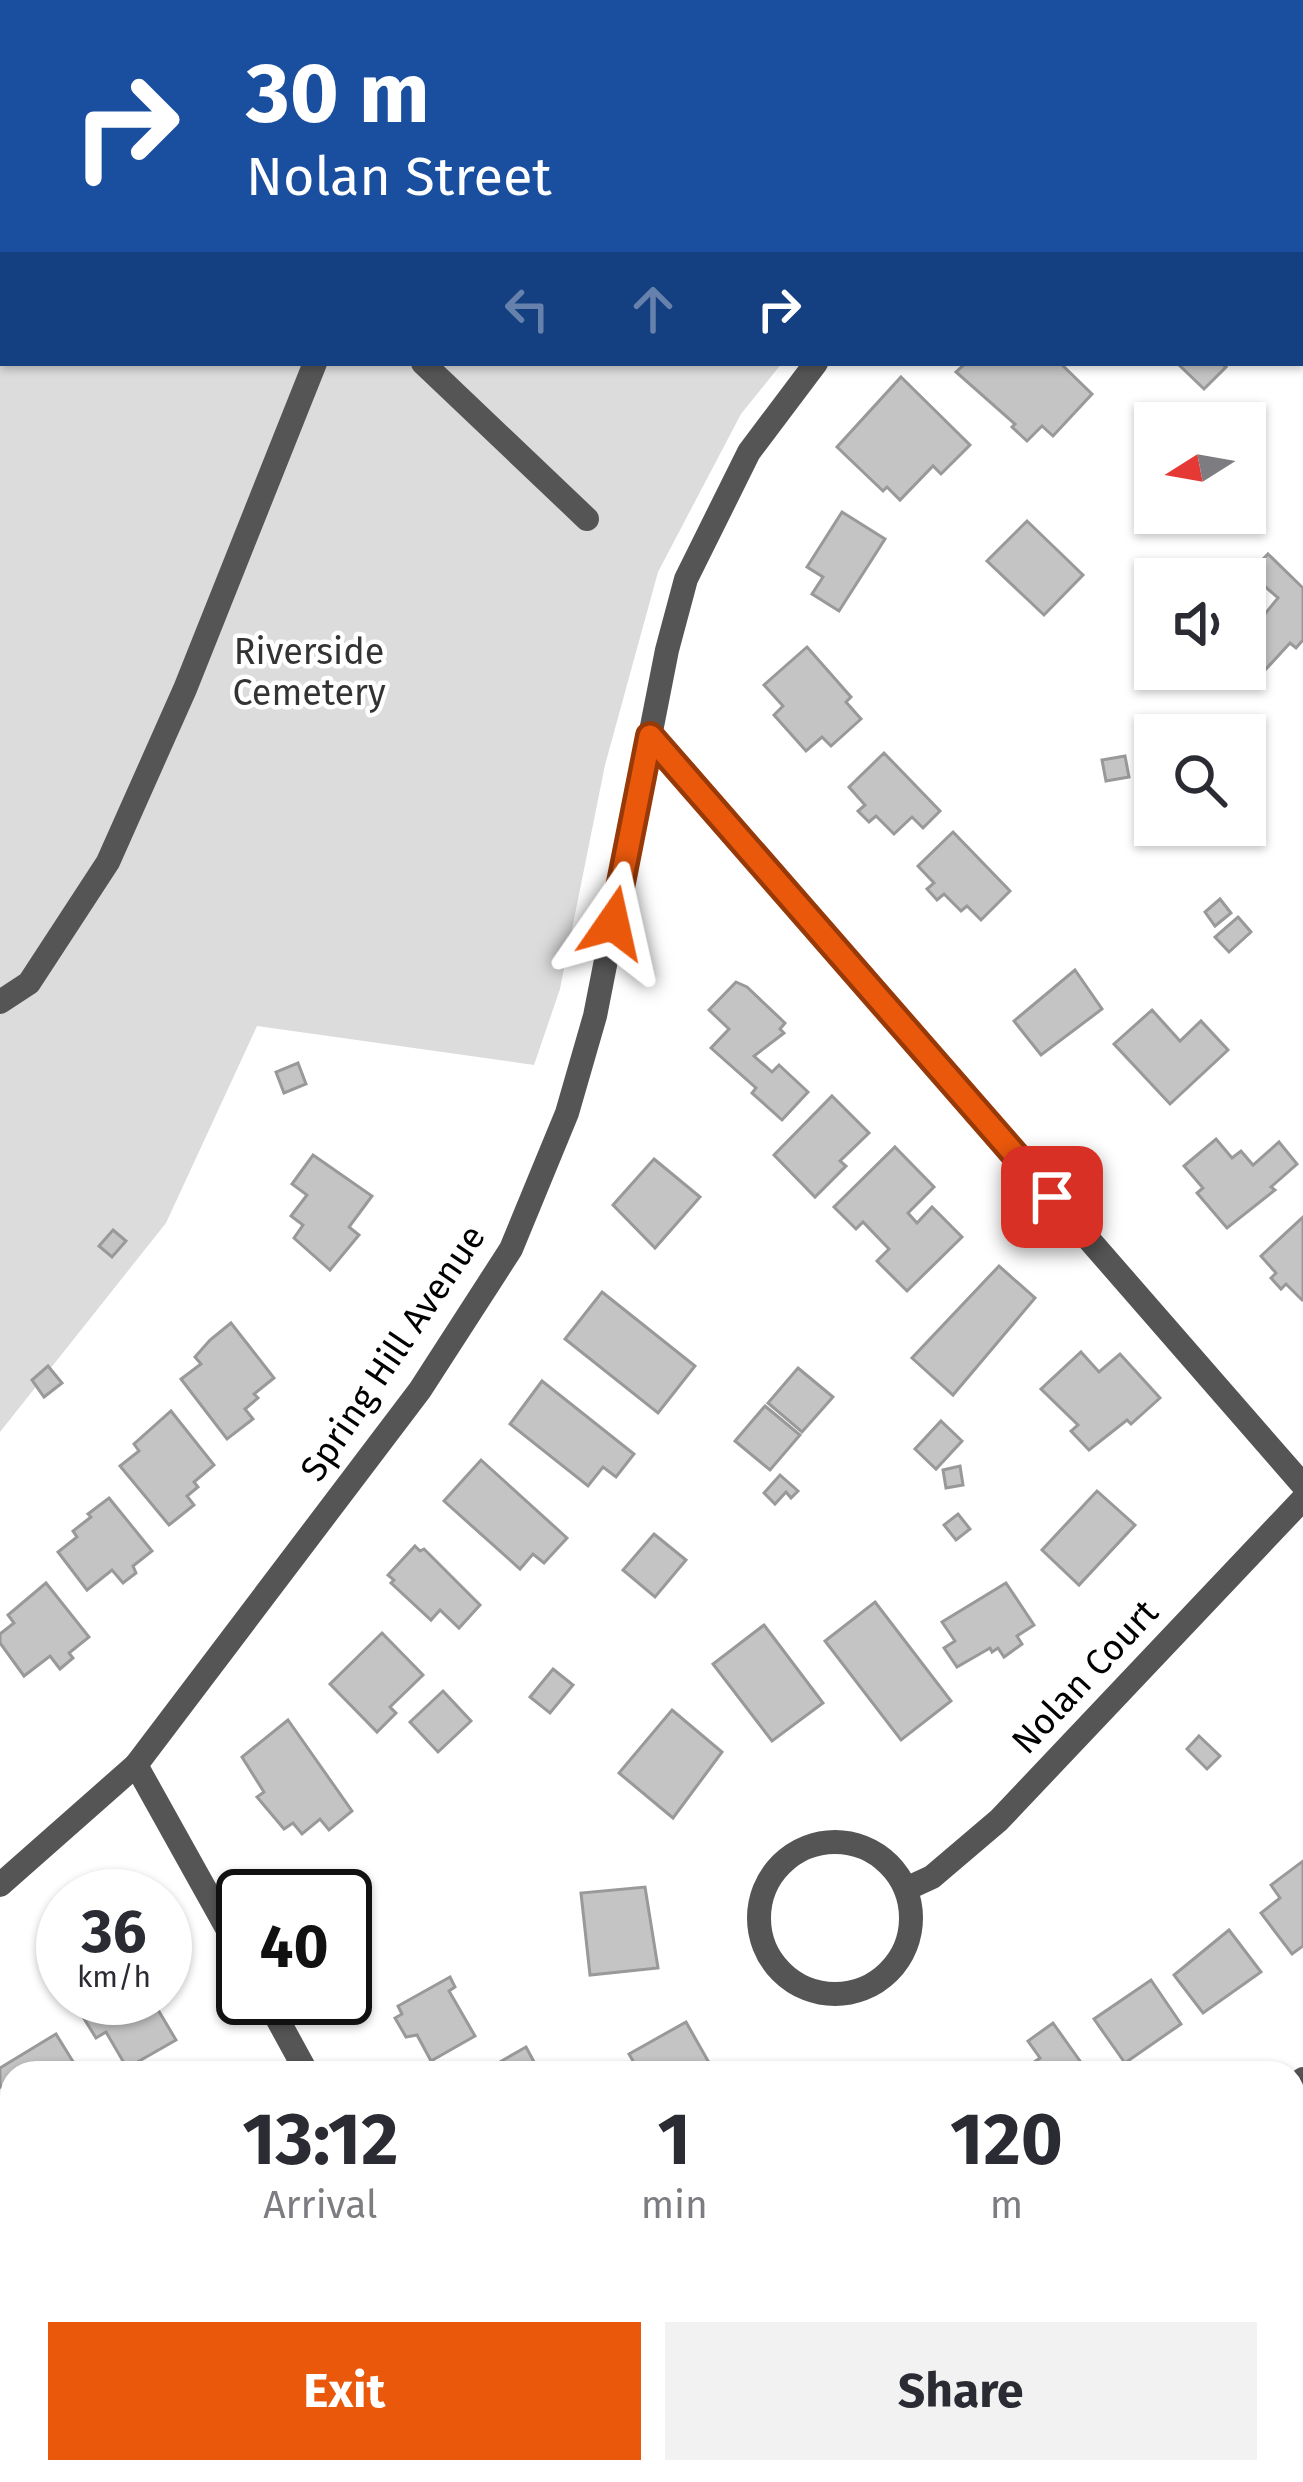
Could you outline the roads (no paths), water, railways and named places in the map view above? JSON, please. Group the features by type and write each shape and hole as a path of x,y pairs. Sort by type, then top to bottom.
{"street":[{"path":"0,1002 29,983 108,862 185,689 314,366"},
{"path":"426,366 587,519"},
{"name":"Spring Hill Avenue","path":"0,1886 136,1765 420,1390 512,1249 567,1113 595,1016 686,579 748,452 814,366"},
{"path":"650,736 1303,1485"},
{"name":"Nolan Court","path":"906,1889 932,1877 999,1820 1303,1498"},
{"path":"136,1765 216,1909"},
{"path":"821,1843 848,1843 874,1852 894,1869 906,1889 912,1916 908,1942 896,1965 876,1984 851,1994 827,1995 802,1988 781,1972 762,1940 759,1913 765,1887 780,1865 801,1850 821,1843"},
{"path":"281,2025 301,2061"}],"park label":[{"name":"Riverside Cemetery","path":"309,672"}]}
